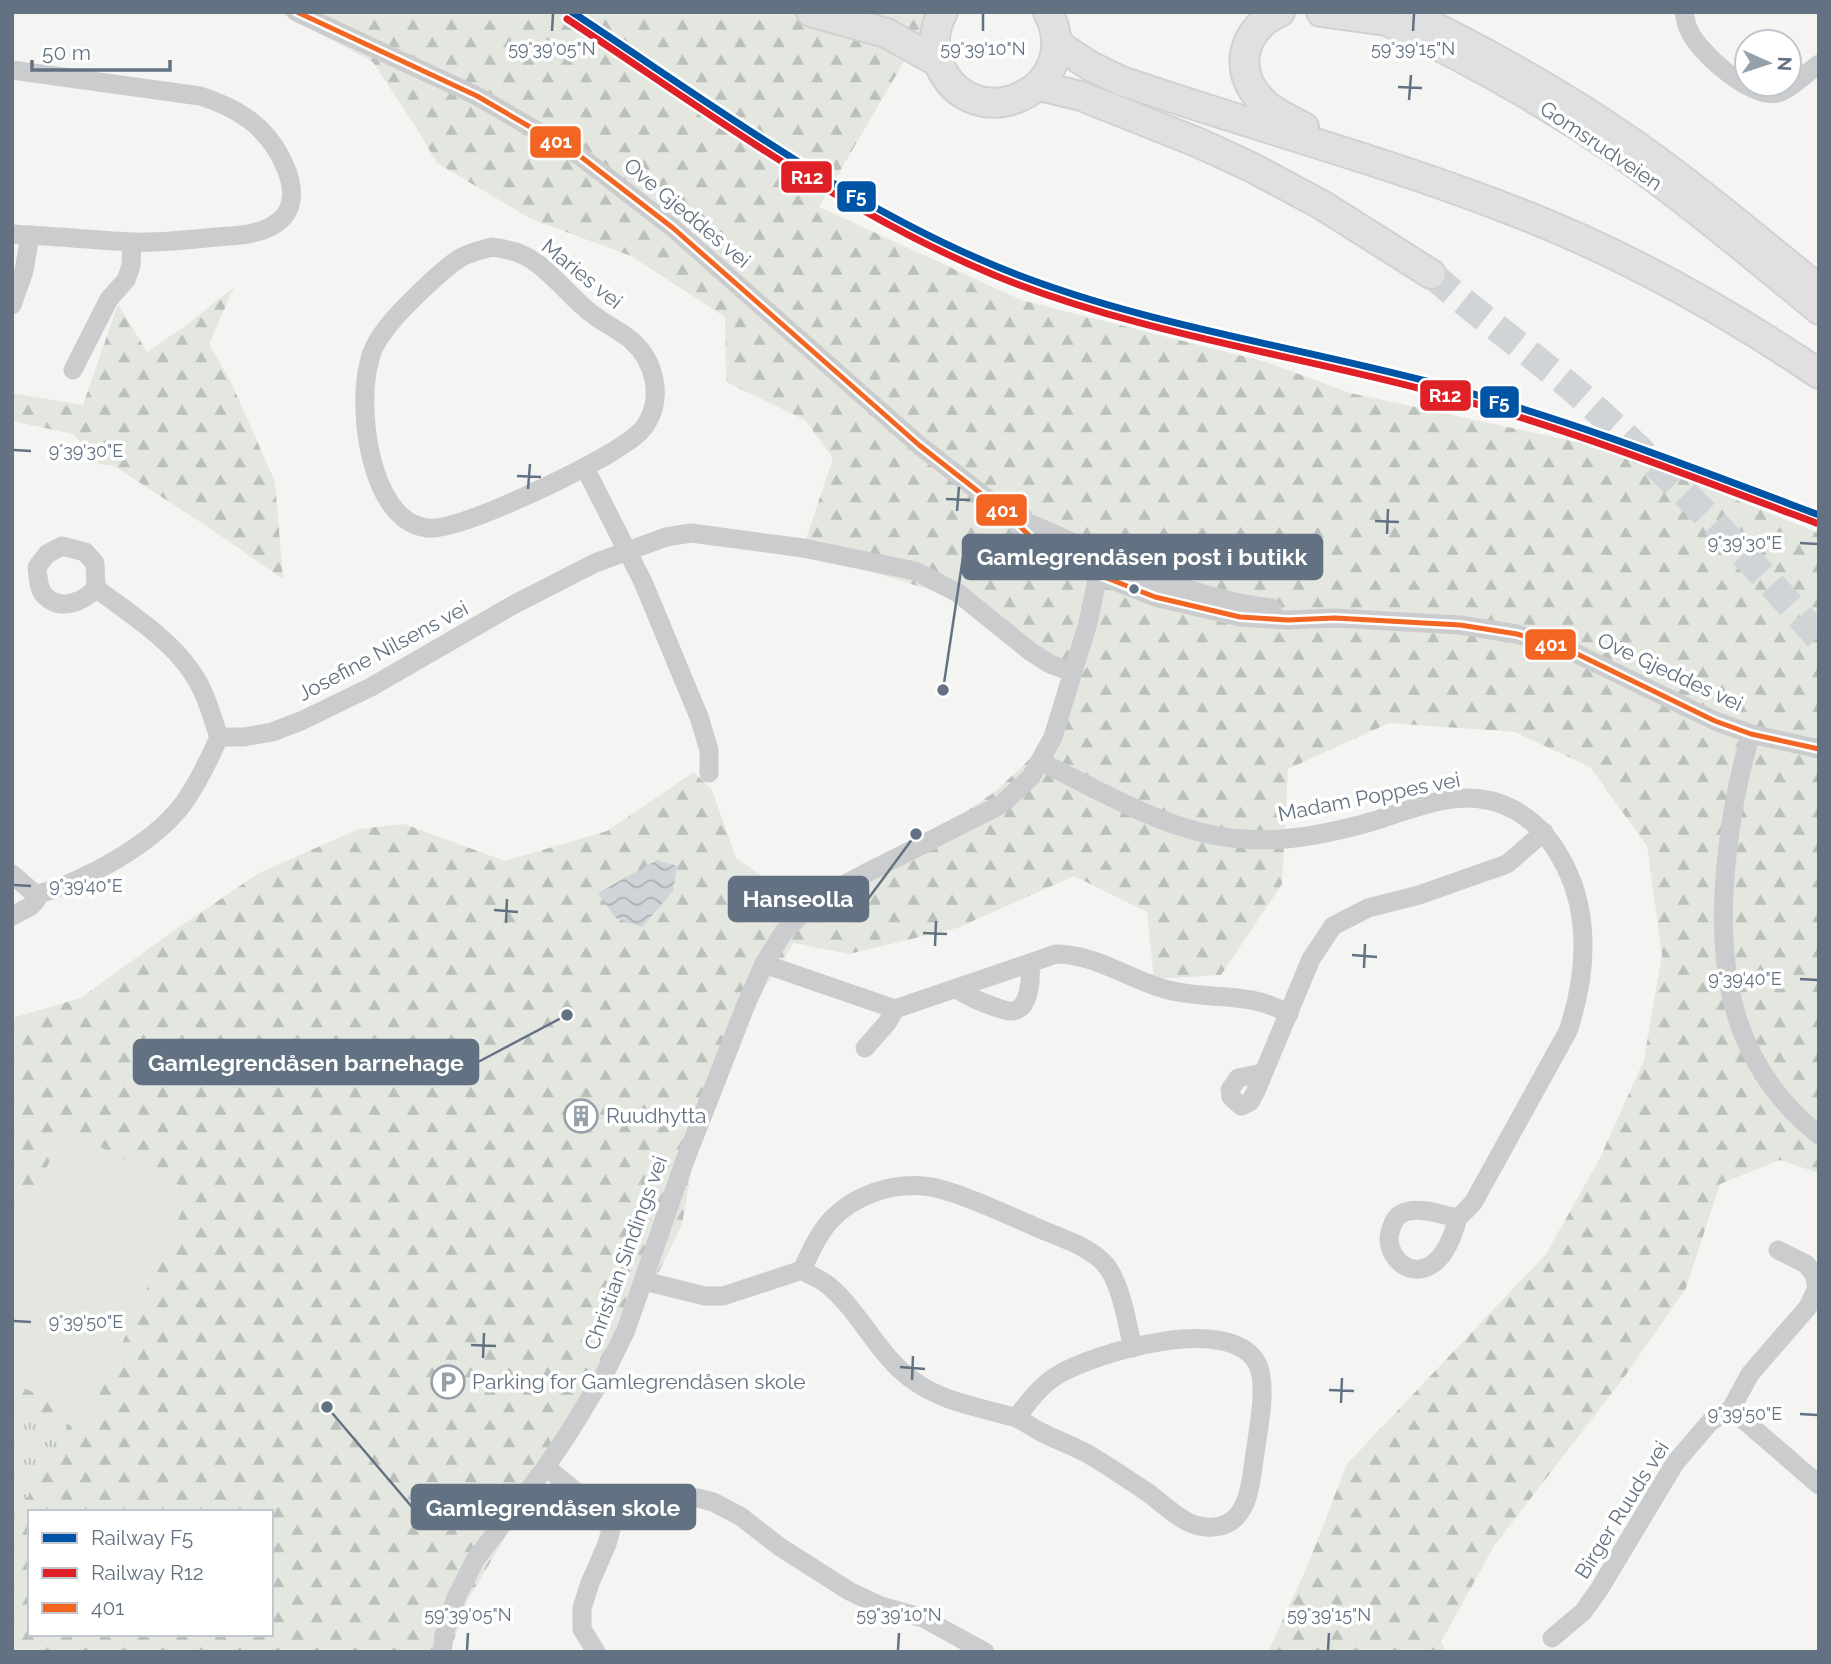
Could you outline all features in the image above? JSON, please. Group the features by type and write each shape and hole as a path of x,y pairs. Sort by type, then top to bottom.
{"highway":[{"path":"811,12 886,33 938,62"},
{"path":"943,12 936,32 938,62 955,88 982,102 1012,101 1039,86 1052,67 1057,24"},
{"path":"1280,12 1262,24 1247,45 1243,63 1254,92 1274,111 1372,161"},
{"path":"1321,12 1370,16"},
{"path":"1057,24 1092,67 1119,80 1372,161 1513,210 1590,243 1667,281 1726,313 1819,374"},
{"path":"1039,86 1081,96 1199,143 1251,167 1322,205 1431,274"}],"main road":[{"name":"Gomsrudveien","path":"1409,12 1513,66 1630,139 1712,200 1819,287"},
{"name":"Gomsrudveien","path":"1370,16 1503,83 1619,155 1699,215 1819,312"}],"street":[{"name":"Ove Gjeddes vei","path":"296,12 477,96 580,156 673,228 919,444 1007,514 1108,573 1188,588 1237,601 1335,618 1460,625 1517,634 1571,651 1627,676 1697,713 1751,734 1819,748"},
{"path":"1684,12 1688,29 1703,51 1745,86 1765,93 1779,93 1819,64"},
{"path":"12,70 200,96 227,104 262,128 275,146 290,178 292,191 290,206 280,221 263,231 234,236 132,242 21,234 24,271 12,304"},
{"path":"73,370 108,299 126,280 131,266 132,242"},
{"name":"Maries vei","path":"492,247 526,256 591,313 631,340 652,368 656,382 655,397 645,426 622,446 585,468 514,501 445,528 427,528 412,524 390,505 382,490 368,434 365,390 369,362 387,327 443,271 460,258 492,247"},
{"path":"585,468 643,582 699,717 709,750 709,774"},
{"name":"Josefine Nilsens vei","path":"219,737 244,737 272,732 301,721 371,687 513,605 626,549 691,533 803,548 915,571 958,593 1031,652 1072,672"},
{"name":"Christian Sindings vei","path":"442,1652 444,1635 456,1598 475,1560 545,1467 605,1373 626,1329 684,1163 745,1007 764,964 783,933 808,908 847,883 1002,804 1031,777 1053,737 1088,623 1108,573"},
{"path":"36,895 67,886 88,876 153,834 181,806 219,737 205,695 191,670 166,643 96,589"},
{"path":"1751,734 1733,799 1724,884 1722,934 1728,988 1742,1031 1762,1071 1788,1106 1819,1135"},
{"name":"Madam Poppes vei","path":"1041,762 1190,831 1212,836 1245,840 1305,836 1370,822 1439,801 1465,797 1506,806 1527,817 1544,832 1571,877 1578,901 1584,947 1577,1007 1557,1055 1473,1203 1458,1219"},
{"path":"1263,1073 1311,960 1333,926 1368,908 1419,895 1507,864 1544,832"},
{"path":"12,874 36,895"},
{"path":"12,916 31,906 37,898 36,895"},
{"path":"764,964 895,1009 1056,954 1072,954 1169,990 1271,1004 1289,1014"},
{"path":"957,989 971,999 1015,1011 1022,1007 1026,999 1031,976 1030,963"},
{"path":"865,1048 887,1023 895,1009"},
{"path":"644,1281 705,1296 723,1296 802,1270 818,1238 832,1219 853,1202 876,1192 925,1186 970,1200 1085,1248 1105,1264 1116,1285 1133,1348"},
{"name":"Birger Ruuds vei","path":"1552,1637 1583,1612 1600,1588 1675,1463 1710,1422 1731,1409 1750,1374 1808,1307 1818,1288 1814,1274 1806,1264 1778,1250"},
{"path":"802,1270 830,1287 895,1366 914,1381 934,1393 1016,1418 1087,1453 1150,1494 1173,1514 1193,1524 1223,1526 1233,1521 1243,1507 1251,1484 1260,1413 1261,1384 1258,1364 1244,1351 1228,1342 1201,1337 1172,1339 1097,1357 1055,1376 1033,1396 1016,1418"},
{"path":"1731,1409 1819,1485"},
{"path":"545,1467 613,1522"},
{"path":"613,1522 681,1499 698,1498 713,1502 740,1516 780,1547 849,1591 881,1605 923,1618 985,1652"},
{"path":"596,1652 582,1629 582,1608 613,1522"}],"green space":[{"path":"278,12 933,12 819,207 1021,300 1266,362 1350,393 1609,449 1819,533 1819,1173 1780,1160 1720,1184 1686,1288 1625,1376 1494,1546 1441,1642 1447,1652 1268,1652 1307,1567 1347,1464 1546,1254 1599,1160 1644,1060 1662,955 1647,846 1590,767 1515,732 1389,723 1288,769 1282,884 1221,975 1154,979 1147,912 1074,876 957,928 849,954 794,943 745,1017 700,1118 682,1225 634,1322 467,1601 450,1652 12,1652 12,1382 88,1419 191,1191 65,1130 12,1238 12,1018 81,998 259,873 359,829 404,824 505,861 607,831 694,772 712,790 736,858 808,907 863,863 947,824 996,791 1037,752 1067,671 1024,654 941,593 802,551 833,458 805,420 726,382 725,317 631,256 531,219 437,163 373,62"},
{"path":"234,287 209,344 231,382 275,482 283,579 114,466 99,464 73,434 12,421 12,393 83,405 118,304 147,352 188,324"},
{"path":"50,1124 206,1159 133,1363 12,1536 12,1200"},
{"path":"12,1407 71,1420 39,1482 12,1515"}],"water":[{"path":"657,860 677,866 673,891 642,927 616,918 598,893"}],"tunnel":[{"path":"1431,274 1580,395 1643,453 1733,543 1819,638"}],"rail line":[{"name":"F5","path":"572,12 832,183 941,242 998,267 1050,286 1156,318 1426,381 1526,410 1722,478 1819,515"},
{"name":"R12","path":"567,19 828,190 882,221 994,275 1046,294 1152,326 1422,389 1522,418 1816,523"}],"transit line":[{"name":"401","path":"297,12 477,96 580,156 673,228 919,445 1007,514 1035,541 1079,567 1155,597 1240,617 1288,620 1335,618 1460,625 1517,634 1571,651 1715,721 1751,734 1819,749"}],"place":[{"name":"Gamlegrendåsen post i butikk","path":"943,690"},
{"name":"Hanseolla","path":"916,834"},
{"name":"Gamlegrendåsen barnehage","path":"567,1015"},
{"name":"Ruudhytta","path":"581,1116"},
{"name":"Parking for Gamlegrendåsen skole","path":"448,1382"},
{"name":"Gamlegrendåsen skole","path":"327,1407"}]}
